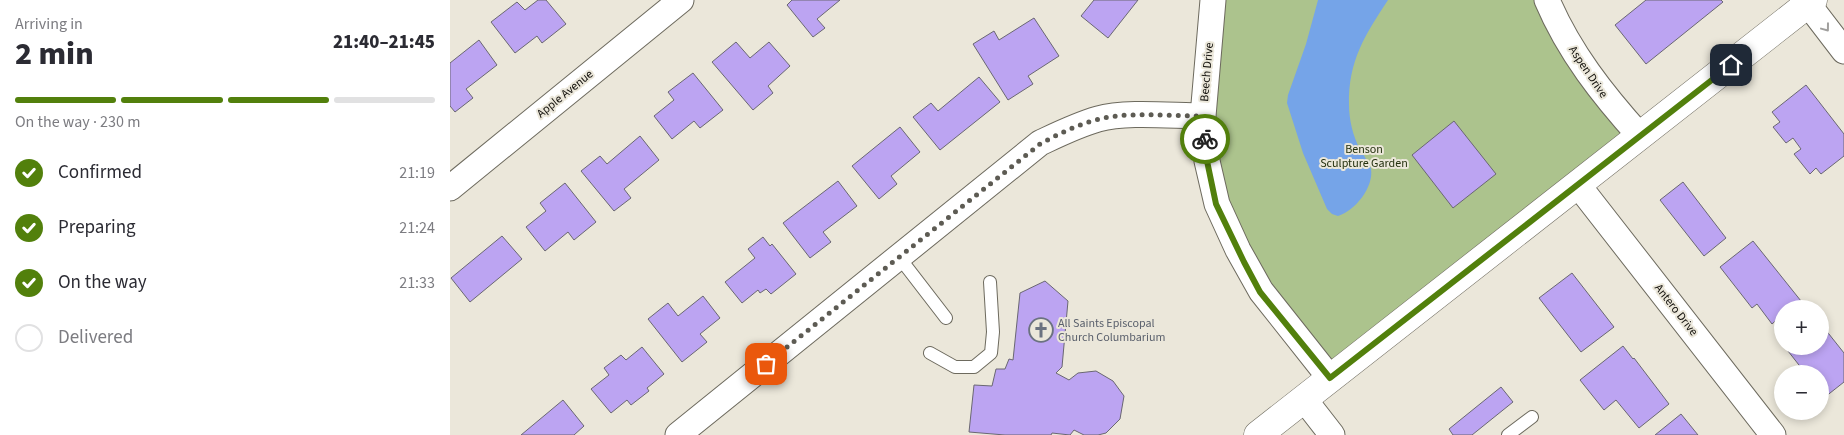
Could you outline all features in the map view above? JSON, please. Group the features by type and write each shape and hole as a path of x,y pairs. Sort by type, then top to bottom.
{"main road":[{"path":"1258,435 1810,2"}],"street":[{"name":"Apple Avenue","path":"450,188 681,0"},
{"name":"Beech Drive","path":"1213,0 1203,116 1209,170 1216,204 1260,292 1330,378"},
{"name":"Aspen Drive","path":"1547,0 1557,24 1583,66 1611,104 1640,136"},
{"path":"1810,2 1844,51"},
{"path":"678,435 1040,144 1066,130 1099,119 1118,116 1203,116"},
{"name":"Antero Drive","path":"1578,185 1773,435"},
{"path":"1304,399 1332,435"}],"lane":[{"path":"899,257 946,318"},
{"path":"930,353 955,367 974,367 991,353 993,332 990,282"},
{"path":"1508,435 1532,416"}],"green space":[{"name":"Benson Sculpture Garden","path":"1213,0 1547,0 1640,136 1330,378 1217,204"}],"water":[{"path":"1318,0 1388,0 1365,37 1351,75 1349,89 1349,110 1352,128 1355,139 1371,169 1370,183 1357,204 1338,216 1332,214 1327,209 1303,153 1287,103"}],"building":[{"path":"538,0 546,0 566,24 542,43 537,36 515,53 491,22 517,2 525,10"},
{"path":"792,0 840,0 817,19 825,28 813,37 787,5"},
{"path":"1094,0 1138,0 1108,38 1081,16"},
{"path":"1646,0 1721,0 1723,2 1646,64 1615,25"},
{"path":"1034,18 1059,56 1028,76 1033,84 1008,100 973,44 994,31 999,40"},
{"path":"479,40 497,65 466,89 473,98 455,112 450,106 450,63"},
{"path":"736,42 750,58 769,42 790,66 768,86 773,93 753,110 712,62"},
{"path":"693,73 723,110 700,128 694,121 672,139 654,116 674,100 668,92"},
{"path":"979,77 1000,102 940,150 913,117 931,103 938,111"},
{"path":"1806,85 1844,134 1844,156 1821,174 1816,168 1810,174 1794,154 1801,149 1793,138 1786,143 1773,127 1780,122 1772,112"},
{"path":"1454,121 1496,174 1453,208 1412,155"},
{"path":"900,127 920,152 891,176 897,184 879,199 852,166"},
{"path":"640,136 659,160 624,189 631,198 614,211 581,171 600,156 607,164"},
{"path":"838,181 857,206 823,232 831,242 810,258 783,223"},
{"path":"1683,182 1726,238 1704,256 1660,200"},
{"path":"565,183 596,222 574,240 568,232 545,251 526,227 546,211 540,203"},
{"path":"502,236 522,259 470,302 451,278"},
{"path":"763,237 770,246 772,244 796,274 771,294 766,289 760,293 758,290 742,303 725,282 755,258 748,249"},
{"path":"1753,241 1800,300 1774,300 1774,322 1772,324 1757,304 1752,308 1720,267"},
{"path":"1572,273 1614,327 1581,352 1539,298"},
{"name":"All Saints Episcopal Church Columbarium","path":"1045,281 1068,301 1062,367 1056,373 1069,380 1078,373 1096,371 1113,381 1124,396 1120,419 1106,433 1098,435 1084,435 1074,430 1070,435 1052,433 1051,435 1005,435 969,432 974,385 992,386 996,369 1005,369 1009,359 1013,360 1020,293"},
{"path":"703,296 720,318 700,334 707,342 682,362 648,319 668,303 678,316"},
{"path":"1829,334 1844,353 1844,382 1829,394 1829,365 1799,365 1791,355 1829,355"},
{"path":"1623,346 1669,404 1639,428 1616,400 1604,410 1580,380"},
{"path":"642,347 664,374 647,388 649,391 631,405 627,400 611,413 591,389 609,375 604,368 621,355 626,360"},
{"path":"1501,387 1513,402 1472,435 1453,435 1449,429"},
{"path":"563,400 584,426 574,435 521,435"},
{"path":"1681,414 1698,435 1655,435"}],"way so far":[{"path":"766,364 1040,144 1066,130 1099,119 1118,116 1203,116 1205,139"}],"place":[{"name":"All Saints Episcopal Church Columbarium","path":"1041,330"}],"route":[{"path":"1205,139 1207,161 1216,204 1244,262 1260,292 1330,378 1731,65"}]}
